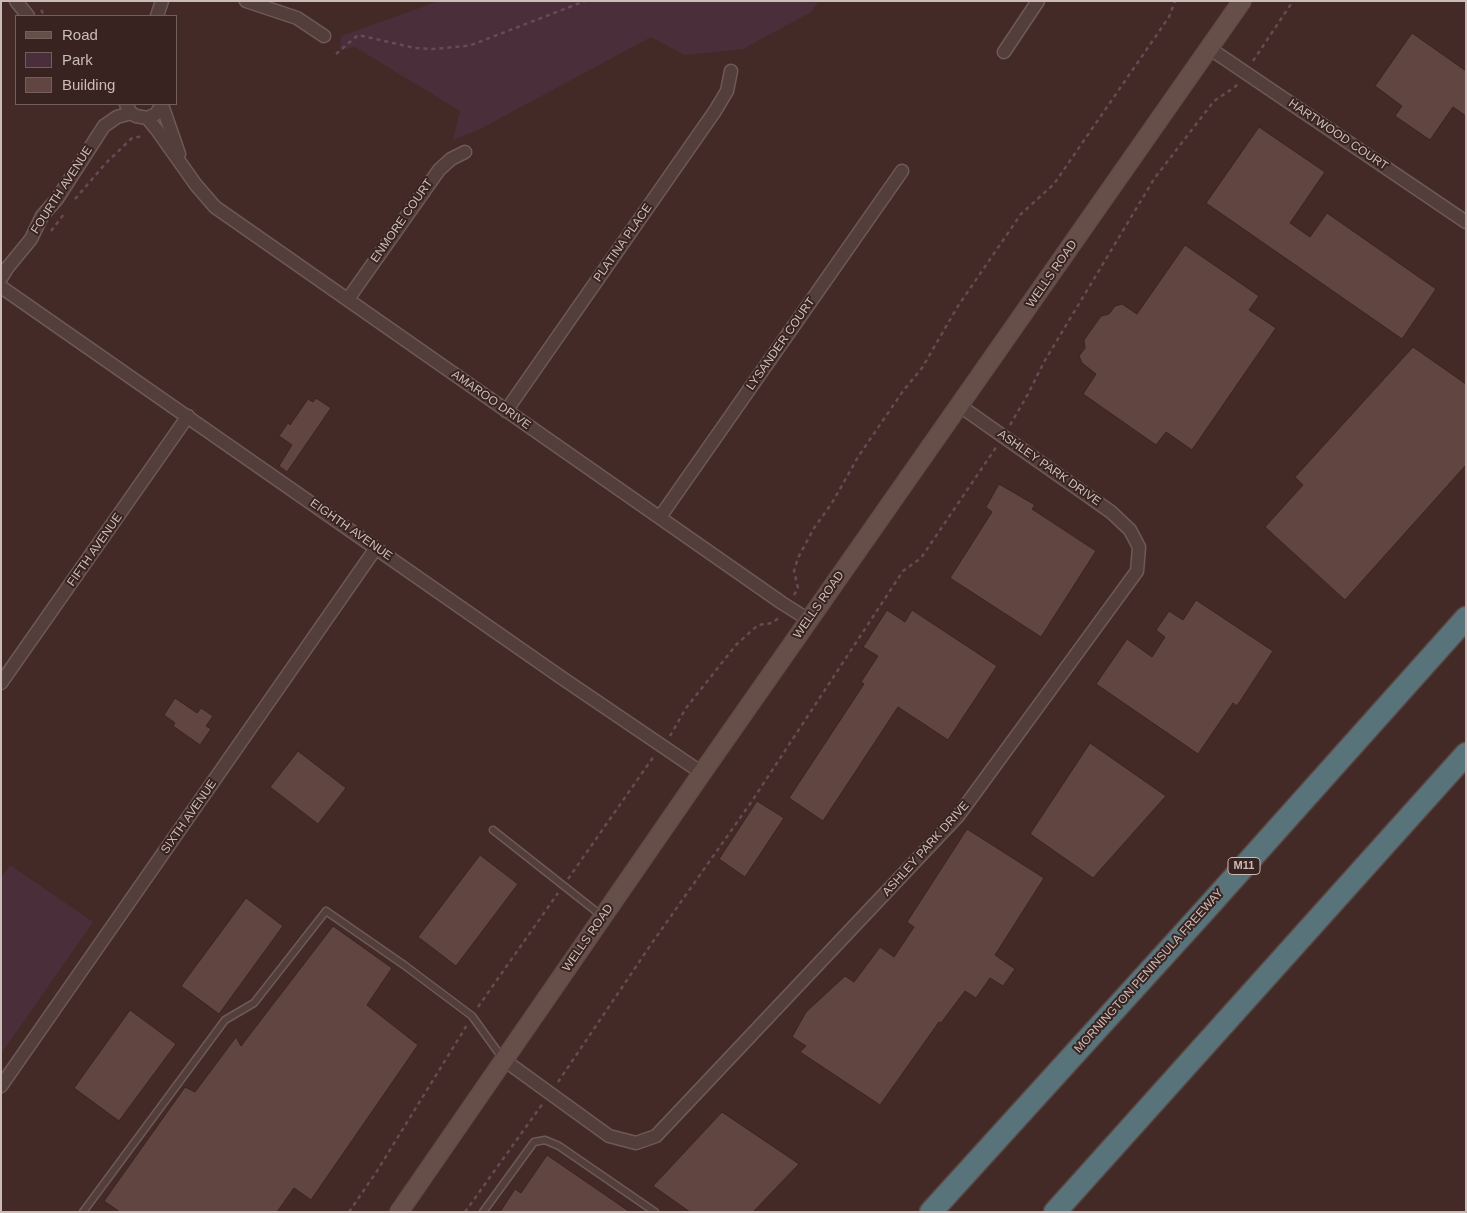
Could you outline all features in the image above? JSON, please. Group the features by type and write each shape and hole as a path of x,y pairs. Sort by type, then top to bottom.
{"highway":[{"name":"MORNINGTON PENINSULA FREEWAY","path":"931,1212 1206,909 1466,618"},
{"path":"1055,1212 1466,754"},
{"path":"914,1212 1021,1112"},
{"path":"1065,1212 1103,1157"}],"main road":[{"name":"WELLS ROAD","path":"399,1212 702,773 1242,1"}],"street":[{"path":"16,1 27,15"},
{"path":"158,15 162,1"},
{"path":"246,1 297,18 324,36"},
{"path":"1004,52 1038,1"},
{"name":"HARTWOOD COURT","path":"1209,48 1466,222"},
{"name":"PLATINA PLACE","path":"506,411 715,111 727,91 731,71"},
{"path":"129,108 141,118 147,118 156,114 161,105"},
{"name":"AMAROO DRIVE","path":"162,105 184,168"},
{"name":"FOURTH AVENUE","path":"1,278 28,243 39,221 57,199 104,126 129,108"},
{"name":"AMAROO DRIVE","path":"147,118 215,207 809,620"},
{"name":"ENMORE COURT","path":"348,299 438,170 451,159 465,152"},
{"name":"LYSANDER COURT","path":"660,517 902,172"},
{"name":"EIGHTH AVENUE","path":"1,287 562,678 702,773"},
{"name":"ASHLEY PARK DRIVE","path":"504,1060 609,1136 636,1143 656,1136 958,816 1137,571 1139,547 1130,530 1111,512 960,406"},
{"name":"FIFTH AVENUE","path":"1,683 188,416"},
{"name":"SIXTH AVENUE","path":"1,1086 376,548"}],"lane":[{"path":"493,830 603,916"},
{"path":"83,1212 225,1020 254,1003 326,911 472,1016 504,1060"},
{"path":"483,1212 534,1142 545,1140 558,1146 655,1212"}],"path":[{"path":"336,54 358,35 415,48 433,49 465,46 585,1"},
{"path":"466,1212 550,1094 752,801 903,571 922,558 1003,436 1028,394 1044,362 1154,179 1214,101 1235,87 1293,1"},
{"path":"72,203 106,163 132,138 148,135"},
{"path":"49,234 66,211"}],"green space":[{"path":"439,1 819,1 811,12 743,49 685,55 651,37 480,129 453,140 460,111 355,47 340,50 341,36"},
{"path":"10,865 93,922 1,1054 1,878"}],"building":[{"path":"1412,33 1466,71 1466,116 1453,107 1430,140 1395,116 1402,106 1375,86"},
{"path":"1259,127 1325,172 1290,223 1310,237 1327,213 1436,289 1402,339 1206,203"},
{"path":"1185,245 1259,296 1249,310 1276,328 1192,450 1166,432 1156,445 1083,394 1096,374 1082,363 1079,356 1085,348 1084,340 1101,316 1109,314 1115,306 1122,304 1137,314"},
{"path":"1413,347 1466,384 1466,465 1345,600 1265,527 1303,485 1295,477"},
{"path":"316,398 331,408 287,472 279,466 292,445 279,436 288,423 290,425 308,399 313,402"},
{"path":"999,484 1035,505 1032,509 1096,551 1041,637 950,578 992,512 986,507"},
{"path":"1196,600 1273,651 1237,706 1233,703 1198,754 1096,684 1127,639 1152,657 1165,637 1156,630 1169,611 1183,620"},
{"path":"887,610 905,622 912,610 997,666 948,740 898,707 823,821 789,798 864,684 861,682 878,656 863,647"},
{"path":"175,698 197,713 201,708 213,716 206,726 211,729 200,745 173,726 175,723 164,715"},
{"path":"1090,743 1166,796 1093,878 1030,834"},
{"path":"298,751 346,788 318,824 270,787"},
{"path":"757,801 784,818 745,877 719,859"},
{"path":"967,829 1044,878 995,955 1015,969 1003,986 990,978 976,998 965,991 941,1023 939,1022 880,1105 800,1052 806,1046 792,1037 806,1012 845,976 854,982 880,947 894,957 914,927 907,922"},
{"path":"480,855 518,884 456,966 418,937"},
{"path":"246,898 283,926 219,1014 181,986"},
{"path":"333,926 392,968 367,1005 418,1045 311,1200 294,1188 277,1212 120,1212 104,1201 185,1087 195,1092 236,1037 241,1046"},
{"path":"130,1010 176,1044 119,1121 74,1088"},
{"path":"722,1112 799,1164 753,1212 690,1212 653,1186"},
{"path":"547,1155 630,1212 500,1212 515,1189 521,1193"}]}
